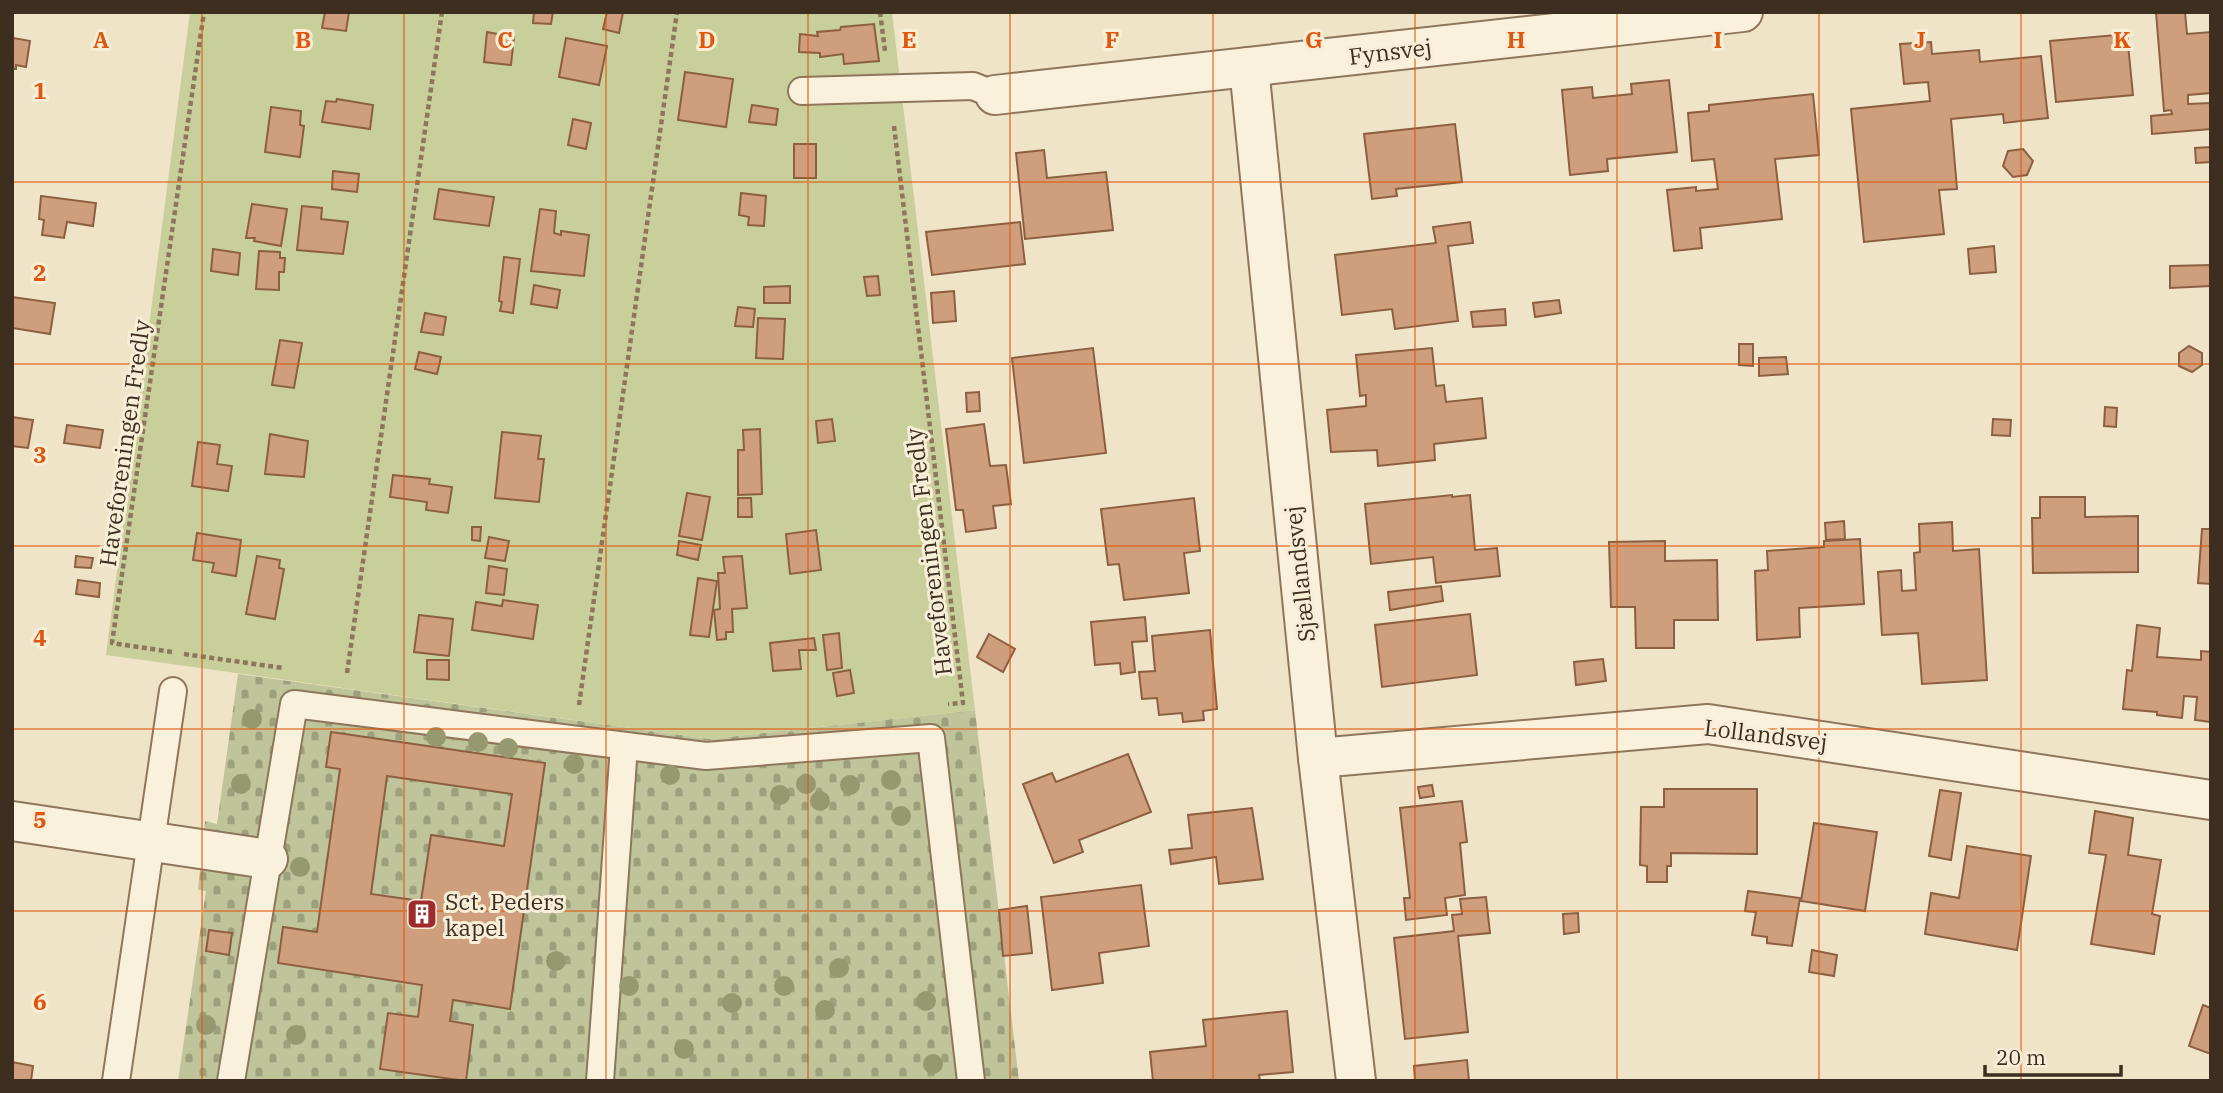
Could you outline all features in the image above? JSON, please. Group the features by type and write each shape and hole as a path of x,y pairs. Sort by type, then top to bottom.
{"street":[{"name":"Fynsvej","path":"995,95 1248,67 1567,22 1743,12"},
{"name":"Sjællandsvej","path":"1248,67 1318,758 1356,1081"},
{"name":"Lollandsvej","path":"1318,758 1708,724 2211,800"},
{"path":"12,821 268,859"}],"lane":[{"path":"802,91 973,86 995,95"},
{"path":"116,1081 173,691"},
{"path":"231,1081 294,704 706,756 931,738 971,1081"},
{"path":"600,1081 624,746"}],"path":[{"name":"Haveforeningen Fredly","path":"204,12 112,643 292,669"},
{"path":"347,677 442,12"},
{"path":"579,710 677,12"},
{"name":"Haveforeningen Fredly","path":"880,12 963,703 936,705"}],"green space":[{"path":"190,12 892,12 975,710 710,739 106,655"},
{"path":"238,674 710,739 975,710 1019,1081 178,1081 206,891 198,890 205,821 217,824"}],"building":[{"path":"325,12 349,12 346,31 322,28"},
{"path":"534,12 553,12 551,24 533,23"},
{"path":"607,12 623,12 619,33 603,29"},
{"path":"2156,12 2185,12 2187,34 2211,32 2211,93 2188,95 2188,104 2211,103 2211,129 2152,134 2151,116 2172,114 2171,110 2164,111"},
{"path":"874,24 879,61 844,64 843,54 820,57 820,53 799,52 800,34 818,36 817,32"},
{"path":"487,32 514,37 511,65 484,62"},
{"path":"12,33 13,38 30,41 26,67 16,65 16,69 12,69"},
{"path":"2127,34 2133,95 2056,102 2050,41"},
{"path":"566,38 607,46 599,85 559,77"},
{"path":"1931,42 1932,54 1979,50 1980,62 2041,56 2048,118 2004,123 2003,114 1951,119 1957,189 1939,190 1944,234 1864,242 1851,109 1930,101 1928,82 1904,84 1900,44"},
{"path":"685,72 733,79 726,127 678,120"},
{"path":"1669,80 1677,152 1607,159 1608,171 1570,175 1562,90 1592,87 1593,98 1632,94 1631,84"},
{"path":"1813,94 1819,155 1775,159 1782,219 1700,228 1702,248 1674,251 1667,190 1696,187 1696,191 1718,189 1714,159 1692,161 1688,113 1709,111 1709,105"},
{"path":"337,99 373,105 370,129 322,122 326,101 336,102"},
{"path":"752,105 778,109 776,125 749,122"},
{"path":"271,107 301,111 300,125 304,126 300,157 265,152"},
{"path":"573,119 591,123 586,149 568,145"},
{"path":"1455,124 1462,182 1396,189 1397,196 1372,199 1364,134"},
{"path":"794,144 816,144 816,178 794,178"},
{"path":"2211,147 2211,162 2196,163 2195,148"},
{"path":"2023,149 2033,161 2027,175 2013,177 2003,166 2008,151"},
{"path":"1044,150 1047,178 1106,172 1113,230 1025,239 1016,153"},
{"path":"333,171 359,174 357,192 332,189"},
{"path":"439,189 494,197 489,226 434,219"},
{"path":"741,193 766,196 764,226 748,225 749,217 739,215"},
{"path":"41,196 96,203 93,226 67,222 64,238 42,235 44,220 39,219"},
{"path":"252,204 287,209 281,246 246,238"},
{"path":"302,206 322,208 321,219 348,222 343,254 297,250"},
{"path":"540,209 556,211 554,233 561,235 561,231 589,235 584,276 531,271"},
{"path":"1020,222 1025,264 932,275 926,232"},
{"path":"1470,222 1473,243 1448,246 1458,321 1395,329 1392,309 1342,315 1335,255 1436,243 1433,227"},
{"path":"1994,246 1996,272 1970,274 1968,249"},
{"path":"213,249 240,253 238,275 211,271"},
{"path":"259,251 280,252 280,258 285,258 284,272 279,272 279,290 256,289"},
{"path":"504,257 520,259 513,313 500,311"},
{"path":"2211,265 2211,286 2170,288 2170,266"},
{"path":"878,276 880,295 867,296 864,277"},
{"path":"534,285 560,290 557,308 531,304"},
{"path":"790,286 790,303 764,303 764,287"},
{"path":"954,291 956,321 933,323 931,293"},
{"path":"12,297 55,303 50,334 12,328"},
{"path":"1559,300 1561,313 1535,317 1533,303"},
{"path":"738,307 755,309 753,327 735,326"},
{"path":"1505,309 1506,325 1473,327 1471,312"},
{"path":"425,313 446,317 443,335 421,332"},
{"path":"758,318 785,319 783,359 756,358"},
{"path":"280,340 302,343 294,388 272,385"},
{"path":"1739,344 1753,344 1753,366 1739,365"},
{"path":"2189,346 2202,353 2202,365 2192,372 2179,366 2179,353"},
{"path":"1093,348 1106,453 1024,463 1012,358"},
{"path":"1432,348 1436,386 1444,385 1446,402 1482,398 1486,438 1434,444 1435,460 1378,466 1377,450 1331,452 1327,410 1366,406 1366,395 1360,396 1356,355"},
{"path":"419,352 441,357 437,374 415,369"},
{"path":"1786,357 1788,374 1759,376 1759,358"},
{"path":"979,392 980,411 967,412 966,393"},
{"path":"2105,407 2117,408 2116,427 2104,426"},
{"path":"12,417 33,420 28,448 12,446"},
{"path":"832,419 835,441 818,443 816,421"},
{"path":"1993,419 2011,420 2010,436 1992,435"},
{"path":"984,424 990,466 1006,465 1011,504 993,506 996,528 966,532 963,510 956,510 946,429"},
{"path":"67,425 103,430 100,448 64,443"},
{"path":"760,429 762,494 738,495 738,450 744,450 743,430"},
{"path":"502,432 541,436 538,459 544,459 539,502 495,498"},
{"path":"270,434 308,441 304,477 265,474"},
{"path":"198,442 220,445 217,464 232,466 228,491 192,486"},
{"path":"393,475 430,479 429,484 452,487 448,513 426,510 427,502 390,497"},
{"path":"687,493 710,497 702,540 679,536"},
{"path":"1470,495 1475,550 1497,548 1500,576 1436,583 1433,557 1371,564 1365,504"},
{"path":"2040,497 2085,497 2085,517 2138,516 2138,572 2033,573 2032,518 2040,518"},
{"path":"738,498 751,498 752,517 738,517"},
{"path":"1194,498 1200,551 1184,553 1189,593 1124,600 1119,564 1108,565 1101,509"},
{"path":"1844,521 1845,539 1826,540 1825,523"},
{"path":"1952,522 1953,551 1979,549 1987,680 1922,684 1918,633 1882,635 1878,572 1901,570 1902,591 1916,590 1914,553 1920,552 1919,524"},
{"path":"472,527 481,527 480,541 472,540"},
{"path":"2202,529 2211,529 2211,584 2198,583"},
{"path":"816,530 821,570 790,574 786,534"},
{"path":"197,533 241,540 236,576 212,572 214,563 193,560"},
{"path":"489,537 509,541 505,561 485,558"},
{"path":"1860,539 1864,604 1799,608 1800,637 1757,640 1755,571 1768,570 1767,551 1824,547 1824,541"},
{"path":"679,541 701,545 698,560 677,555"},
{"path":"1665,541 1665,561 1717,560 1718,620 1674,620 1674,648 1636,648 1635,607 1611,607 1609,542"},
{"path":"76,556 93,558 91,568 75,567"},
{"path":"257,556 280,560 279,568 284,569 275,619 246,614"},
{"path":"742,556 747,608 732,609 733,632 726,632 726,639 717,640 714,610 720,609 718,573 725,573 723,557"},
{"path":"489,566 507,569 504,595 486,593"},
{"path":"698,578 717,581 709,637 690,635"},
{"path":"78,580 100,583 99,597 76,594"},
{"path":"1441,586 1443,601 1390,610 1388,592"},
{"path":"503,600 538,605 533,639 472,630 476,602 502,606"},
{"path":"1470,614 1477,675 1382,687 1375,625"},
{"path":"419,615 453,619 449,656 414,652"},
{"path":"1145,617 1147,641 1132,642 1135,672 1121,674 1120,663 1095,665 1091,622"},
{"path":"2137,625 2160,628 2157,657 2201,660 2201,651 2211,652 2211,722 2195,720 2197,697 2184,696 2182,718 2157,715 2157,712 2123,709 2127,670 2132,671"},
{"path":"1210,630 1217,709 1203,711 1204,720 1183,722 1182,713 1159,715 1157,698 1142,699 1139,672 1155,671 1152,636"},
{"path":"839,633 842,668 827,670 823,635"},
{"path":"989,634 1015,649 1003,672 977,657"},
{"path":"814,638 816,650 799,650 801,669 773,671 770,643"},
{"path":"1603,659 1606,681 1576,685 1574,662"},
{"path":"427,660 449,660 449,680 427,679"},
{"path":"850,670 854,693 837,696 833,673"},
{"name":"Sct. Peders kapel","path":"331,732 545,763 510,1009 453,1000 450,1021 473,1025 466,1081 380,1069 388,1013 418,1017 422,985 278,963 283,927 317,932 340,769 326,767","holes":["387,776 512,794 504,846 431,835 421,901 371,894"]},
{"path":"1128,754 1151,812 1079,840 1083,852 1054,863 1023,784 1052,773 1056,782"},
{"path":"1432,785 1434,796 1420,798 1418,787"},
{"path":"1664,789 1757,789 1757,854 1671,853 1671,866 1667,866 1667,882 1647,882 1647,866 1640,865 1641,807 1664,807"},
{"path":"1940,790 1961,793 1951,860 1929,856"},
{"path":"1462,801 1467,842 1460,843 1465,895 1445,898 1447,915 1406,920 1404,898 1410,898 1400,808"},
{"path":"1252,808 1263,879 1219,884 1216,857 1171,864 1169,850 1192,848 1188,815"},
{"path":"2095,811 2133,818 2128,855 2161,860 2152,914 2160,916 2154,954 2091,944 2106,855 2089,853"},
{"path":"1814,823 1877,832 1865,911 1801,901"},
{"path":"1967,846 2031,856 2017,950 1925,934 1931,893 1959,898"},
{"path":"1141,885 1149,946 1099,953 1103,983 1052,990 1041,897"},
{"path":"1748,891 1800,898 1792,946 1767,943 1767,937 1752,935 1756,912 1745,911"},
{"path":"1486,897 1490,933 1458,936 1468,1032 1405,1039 1394,938 1454,931 1452,915 1462,914 1460,899"},
{"path":"1027,906 1032,953 1003,956 999,910"},
{"path":"1578,913 1579,932 1564,934 1563,914"},
{"path":"209,930 232,933 229,955 206,951"},
{"path":"1812,950 1837,955 1834,976 1809,972"},
{"path":"2203,1005 2211,1008 2211,1054 2189,1046"},
{"path":"1287,1011 1293,1072 1259,1075 1260,1081 1153,1081 1150,1052 1206,1046 1203,1020"},
{"path":"1467,1060 1469,1081 1415,1081 1414,1066"},
{"path":"12,1062 33,1066 31,1081 12,1081"}],"place":[{"name":"Sct. Peders kapel","path":"422,914"}]}
